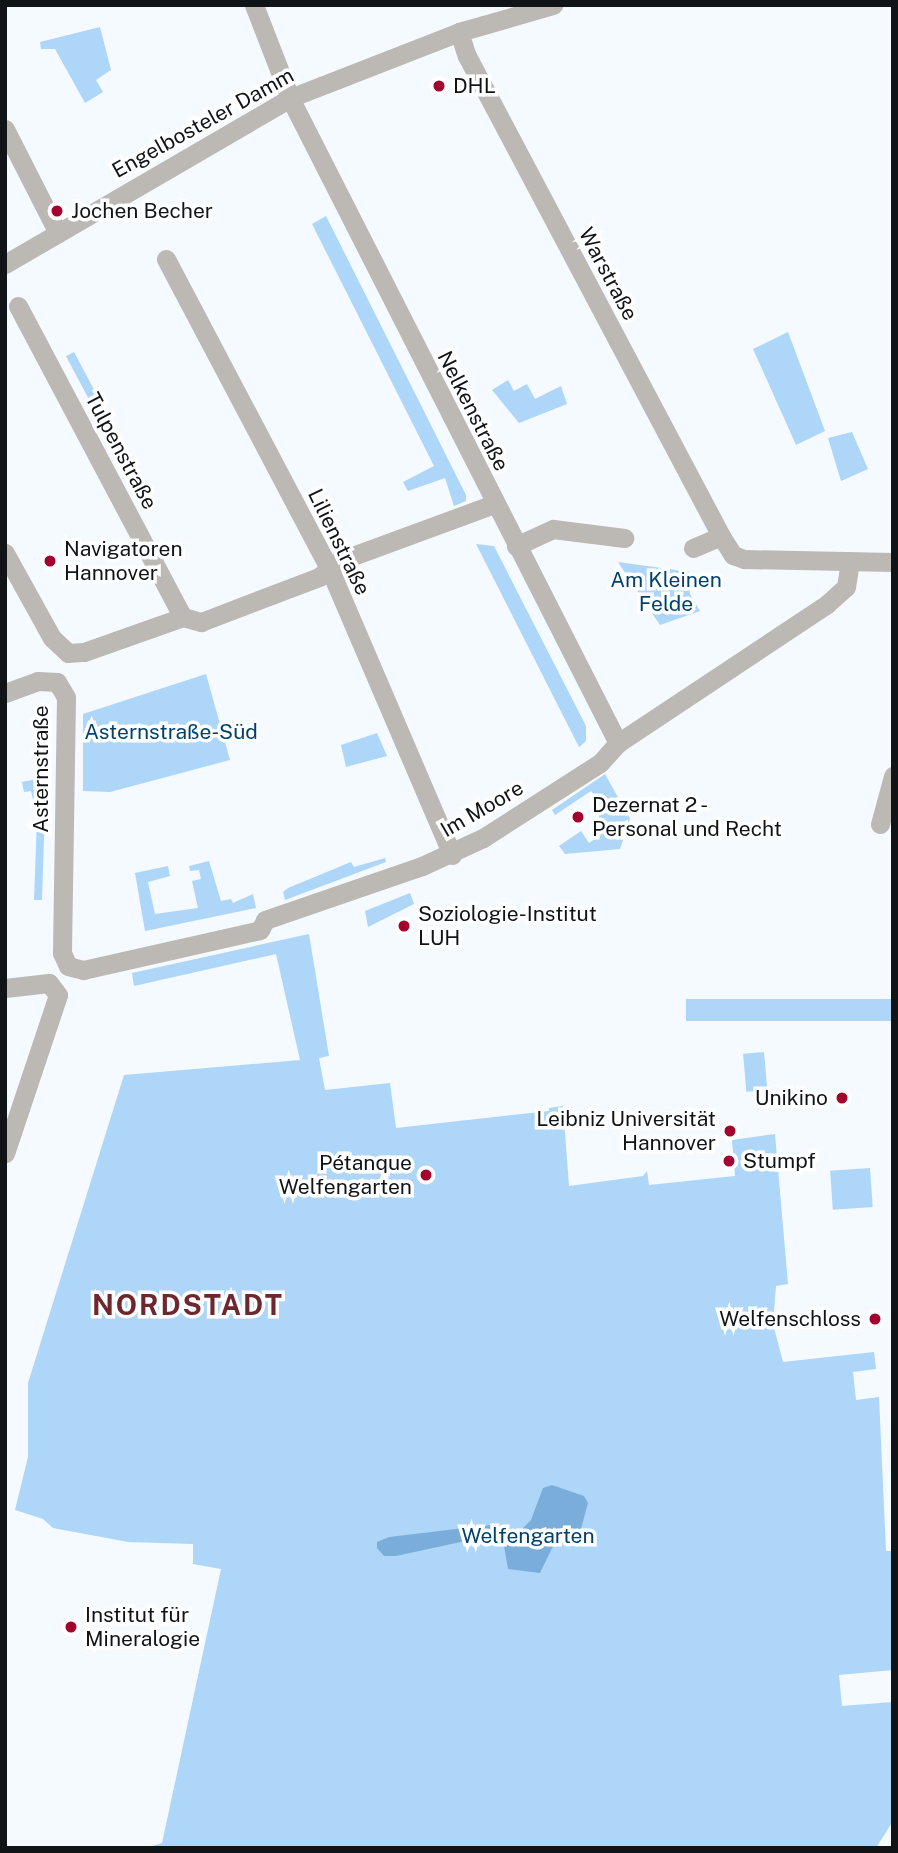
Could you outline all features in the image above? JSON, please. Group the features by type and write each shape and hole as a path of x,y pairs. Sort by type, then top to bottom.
{"street":[{"name":"Nelkenstraße","path":"254,5 290,98 494,504 618,743"},
{"name":"Engelbosteler Damm","path":"5,264 290,98 459,32 553,5"},
{"name":"Warstraße","path":"459,32 467,56 721,536"},
{"path":"5,129 58,233"},
{"name":"Lilienstraße","path":"166,259 330,570 452,855"},
{"name":"Tulpenstraße","path":"18,306 183,617"},
{"path":"5,553 52,638 68,653 84,652 183,617 201,622 330,570 339,561 494,504"},
{"path":"516,546 553,529 624,538"},
{"path":"693,548 721,536 733,555 744,559 893,562"},
{"name":"Im Moore","path":"68,966 83,970 260,930 265,920 452,855 600,763 618,743 827,604 846,587 850,561"},
{"name":"Asternstraße","path":"68,653 57,682 66,697 62,953 68,966"},
{"path":"5,693 38,681 57,682"},
{"path":"880,824 893,776"},
{"path":"5,988 54,984 58,995 5,1153"}],"green space":[{"path":"100,27 111,70 96,80 103,92 85,103 55,49 41,49 40,42"},
{"path":"326,216 466,495 466,501 454,506 445,478 408,491 403,482 434,466 312,224"},
{"path":"788,332 825,431 796,445 753,349"},
{"path":"74,352 146,488 138,492 66,356"},
{"path":"508,380 514,391 527,384 535,399 561,386 567,404 519,423 492,390"},
{"path":"852,432 868,469 841,481 828,438"},
{"path":"476,544 494,546 586,726 586,741 579,747"},
{"name":"Am Kleinen Felde","path":"618,562 690,572 690,594 700,611 660,625"},
{"name":"Asternstraße-Süd","path":"206,674 230,760 110,792 83,791 83,714"},
{"path":"377,733 387,756 346,767 341,745"},
{"path":"605,774 630,819 620,849 565,854 559,846 581,831 589,843 601,835 595,822 599,818 599,802 591,791 555,815 552,810"},
{"path":"46,777 42,900 34,900 37,819 31,791 24,792 22,782"},
{"path":"385,858 386,862 285,900 283,892 288,888 351,862 354,867"},
{"path":"209,861 221,901 231,899 233,903 253,894 256,908 145,931 135,873 168,866 170,876 148,882 155,914 198,908 192,881 201,879 199,870 190,871 189,866"},
{"path":"410,893 414,904 368,927 365,911"},
{"name":"Welfengarten","path":"309,934 329,1056 319,1058 325,1090 390,1083 396,1128 549,1111 549,1108 563,1106 569,1186 643,1176 647,1171 649,1185 735,1176 732,1140 775,1134 788,1284 776,1286 773,1324 783,1362 874,1352 876,1369 853,1372 856,1400 879,1397 886,1551 891,1551 893,1572 893,1670 839,1675 842,1706 893,1702 893,1821 876,1848 147,1848 162,1843 221,1569 193,1564 193,1544 128,1542 53,1528 43,1519 15,1510 28,1457 28,1383 124,1075 300,1060 276,954 134,986 132,973"},
{"path":"686,999 893,999 893,1021 686,1021"},
{"path":"764,1052 767,1090 746,1092 743,1054"},
{"path":"870,1168 873,1207 833,1210 830,1171"}],"shaded area":[{"path":"552,1485 584,1496 588,1503 581,1529 557,1538 540,1573 508,1569 503,1540 493,1535 396,1556 384,1556 377,1548 377,1542 389,1537 490,1525 521,1530 531,1520 543,1488"}],"place":[{"name":"DHL","path":"439,86"},
{"name":"Jochen Becher","path":"57,211"},
{"name":"Navigatoren Hannover","path":"50,561"},
{"name":"Dezernat 2 - Personal und Recht","path":"578,817"},
{"name":"Soziologie-Institut LUH","path":"404,926"},
{"name":"Unikino","path":"842,1098"},
{"name":"Leibniz Universität Hannover","path":"730,1131"},
{"name":"Stumpf","path":"729,1161"},
{"name":"Pétanque Welfengarten","path":"426,1175"},
{"name":"Welfenschloss","path":"875,1319"},
{"name":"Institut für Mineralogie","path":"71,1627"}],"district":[{"name":"NORDSTADT","path":"188,1305"}]}
